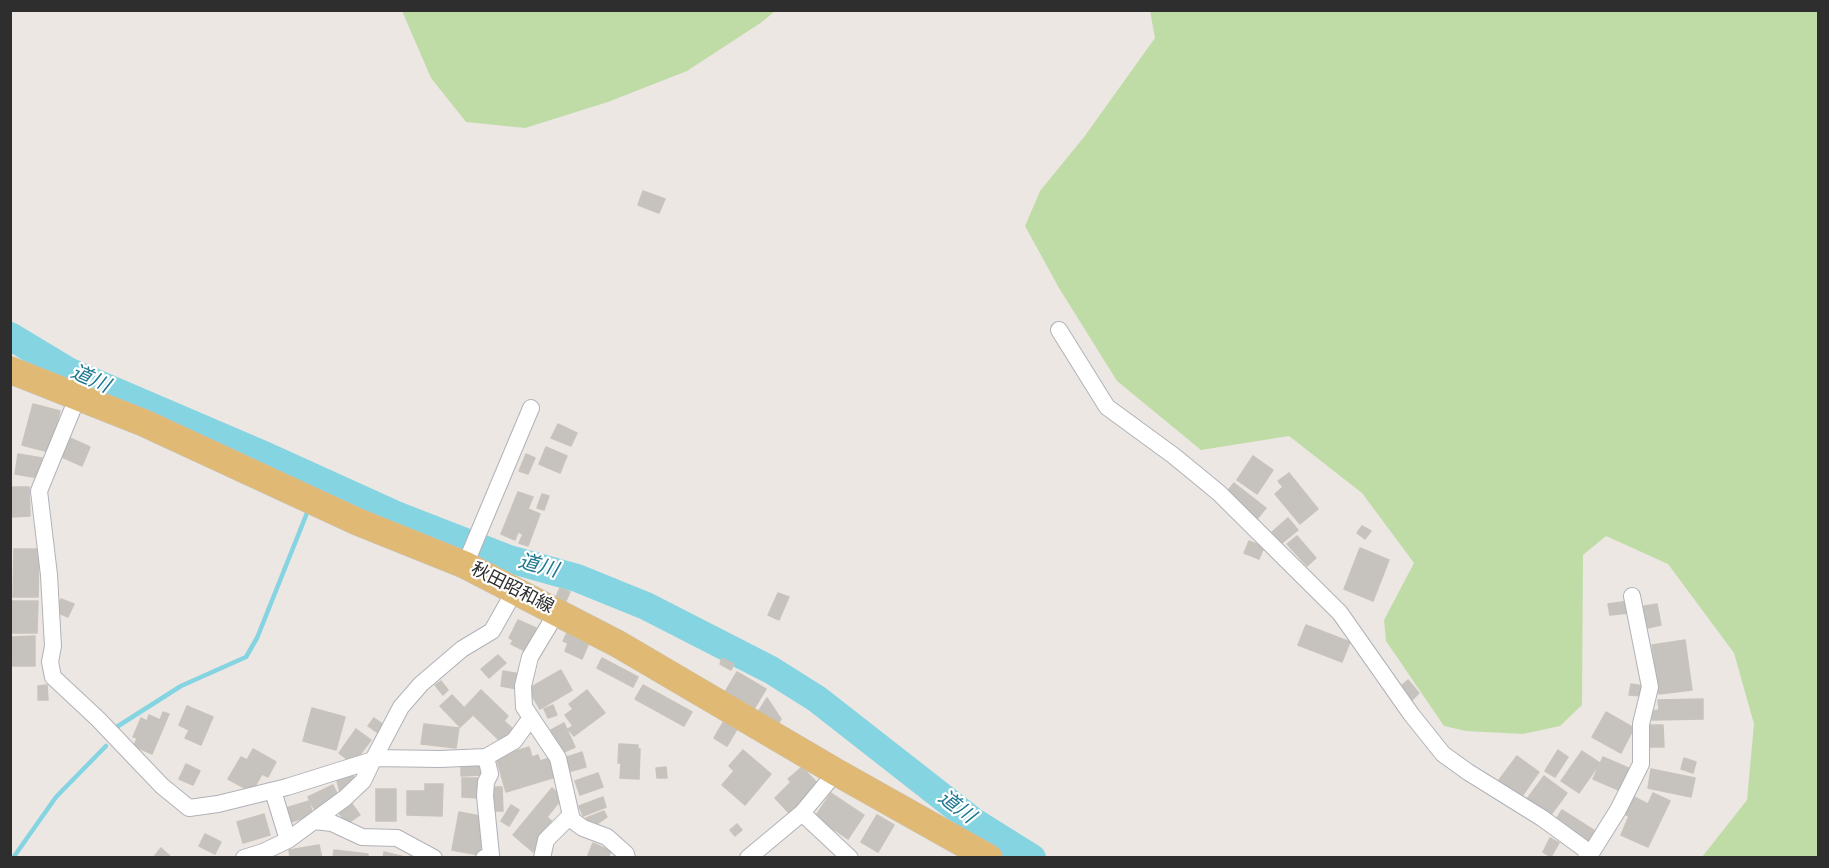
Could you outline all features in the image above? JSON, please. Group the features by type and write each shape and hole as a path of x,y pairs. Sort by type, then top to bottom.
{"main road":[{"name":"秋田昭和線","path":"10,370 144,423 358,522 465,565 618,644 988,858"}],"street":[{"path":"1059,330 1107,407 1174,456 1219,493 1340,613 1411,714 1443,754 1542,818 1586,850 1588,858"},
{"path":"78,396 39,491 49,575 53,646 50,662 53,677 98,718 162,786 189,808 218,804 273,791 373,759 486,757 514,741 530,719"},
{"path":"465,565 531,408"},
{"path":"244,858 288,840 363,782 401,707 421,684 462,649 492,631 514,592"},
{"path":"1588,858 1618,810 1641,764 1641,724 1650,687 1632,596"},
{"path":"557,612 530,657 523,686 524,707 558,758 572,820 583,828 607,837 626,854 627,858"},
{"path":"484,858 490,855 484,796 490,774 486,757"},
{"path":"748,858 802,813 836,772"},
{"path":"273,791 288,840"},
{"path":"802,813 850,858"},
{"path":"542,858 546,840 571,815"},
{"path":"314,821 332,823 362,837 397,838 434,858"}],"green space":[{"path":"402,11 775,11 687,71 608,102 525,128 466,122 431,78"},
{"path":"1150,11 1818,11 1818,857 1702,857 1747,800 1754,724 1734,653 1668,564 1606,536 1583,555 1582,705 1560,726 1523,734 1466,731 1444,726 1386,641 1384,620 1414,563 1362,493 1289,436 1201,450 1117,381 1059,288 1025,226 1040,191 1084,137 1155,38"}],"building":[{"path":"643,191 665,199 659,213 638,205"},
{"path":"33,404 60,411 49,452 22,445"},
{"path":"558,424 577,433 571,446 551,438"},
{"path":"70,438 90,447 82,466 62,457"},
{"path":"546,447 567,456 560,473 539,464"},
{"path":"18,454 42,458 39,478 15,474"},
{"path":"526,454 535,458 528,474 519,471"},
{"path":"1253,456 1273,470 1257,494 1237,480"},
{"path":"1289,473 1318,509 1300,524 1275,494 1283,487 1278,481"},
{"path":"1234,483 1266,508 1257,519 1226,493"},
{"path":"10,487 29,487 30,516 11,517"},
{"path":"518,492 533,497 528,509 540,514 528,546 519,543 523,534 518,532 515,540 501,534"},
{"path":"542,494 549,496 544,510 537,508"},
{"path":"1288,518 1298,530 1282,543 1272,532"},
{"path":"1362,526 1371,531 1365,539 1357,533"},
{"path":"1297,536 1316,558 1307,566 1287,544"},
{"path":"1249,541 1264,547 1259,559 1244,553"},
{"path":"1360,548 1389,560 1373,601 1344,589"},
{"path":"14,549 39,549 38,597 13,597"},
{"path":"560,588 570,592 565,603 555,599"},
{"path":"778,593 789,597 779,620 768,615"},
{"path":"61,599 74,604 68,617 56,612"},
{"path":"10,601 38,601 37,633 10,633"},
{"path":"1629,601 1630,613 1610,615 1608,604"},
{"path":"1657,604 1661,625 1643,629 1639,607"},
{"path":"518,620 536,628 525,651 511,644 513,640 509,638"},
{"path":"1306,625 1350,642 1342,662 1298,645"},
{"path":"567,633 589,643 582,659 565,651 568,643 563,641"},
{"path":"35,636 35,666 12,666 11,637"},
{"path":"1685,640 1692,690 1659,694 1652,645"},
{"path":"498,655 506,663 489,678 481,669"},
{"path":"602,658 638,677 633,687 597,668"},
{"path":"722,658 734,664 731,670 720,664"},
{"path":"561,670 572,690 540,709 528,689"},
{"path":"503,671 520,674 517,689 501,686"},
{"path":"737,672 766,689 754,709 725,692"},
{"path":"1408,680 1419,693 1412,700 1401,686"},
{"path":"441,681 448,690 443,695 435,685"},
{"path":"1631,684 1644,686 1642,696 1629,695"},
{"path":"47,685 48,700 38,700 38,686"},
{"path":"643,685 692,712 684,726 635,699"},
{"path":"481,690 508,716 504,721 513,729 501,742 465,707"},
{"path":"587,690 605,713 574,736 568,729 573,726 565,715 573,709 569,704"},
{"path":"452,695 472,716 460,727 440,706"},
{"path":"767,698 781,719 778,724 758,712"},
{"path":"1703,699 1703,719 1652,720 1651,711 1659,710 1658,700"},
{"path":"553,705 557,715 548,718 544,709"},
{"path":"187,706 213,717 201,745 185,738 189,730 179,725"},
{"path":"312,708 345,717 336,750 303,741"},
{"path":"163,712 169,714 152,754 134,746 137,738 133,737 141,718 147,721 149,715 160,720"},
{"path":"1606,712 1634,728 1621,753 1592,737"},
{"path":"374,718 387,727 381,735 368,726"},
{"path":"724,721 737,729 727,746 714,738"},
{"path":"564,723 575,747 562,753 551,730"},
{"path":"424,724 459,728 456,748 421,744"},
{"path":"1646,725 1663,725 1664,747 1647,747"},
{"path":"356,729 371,740 353,764 339,753"},
{"path":"619,744 638,745 640,749 639,779 620,778"},
{"path":"529,747 532,757 538,755 540,761 553,757 559,776 506,792 496,757"},
{"path":"253,749 276,762 268,777 262,774 252,792 228,779 241,757 247,760"},
{"path":"743,750 771,774 745,805 722,785 734,771 729,766"},
{"path":"1558,750 1568,757 1555,777 1545,771"},
{"path":"1582,751 1600,763 1579,793 1561,781"},
{"path":"582,752 586,767 568,772 564,758"},
{"path":"1517,756 1539,772 1522,796 1499,780"},
{"path":"1603,757 1633,770 1623,792 1593,779"},
{"path":"1684,758 1696,762 1693,773 1681,769"},
{"path":"461,761 482,761 483,775 461,776"},
{"path":"186,764 200,771 193,785 179,779"},
{"path":"666,767 667,778 657,778 656,768"},
{"path":"802,767 819,785 789,813 775,798 791,782 788,779"},
{"path":"1651,769 1695,778 1691,797 1648,788"},
{"path":"598,773 603,787 580,795 575,781"},
{"path":"353,774 355,784 340,792 336,777"},
{"path":"1544,776 1567,793 1550,816 1527,799"},
{"path":"462,778 478,778 478,798 462,797"},
{"path":"425,784 443,784 442,816 407,815 407,791 425,791"},
{"path":"333,785 339,798 314,809 308,797"},
{"path":"491,787 502,787 503,811 492,811"},
{"path":"552,788 563,797 547,817 556,825 533,852 513,835"},
{"path":"376,789 396,789 396,821 376,821"},
{"path":"831,793 864,815 848,839 815,817"},
{"path":"1653,793 1670,801 1648,847 1621,835 1629,816 1624,814 1632,796 1648,804"},
{"path":"603,797 606,807 583,816 579,806"},
{"path":"309,801 313,815 291,822 286,808"},
{"path":"352,804 360,815 347,824 339,813"},
{"path":"511,805 519,810 509,826 501,821"},
{"path":"1562,810 1595,831 1588,842 1555,821"},
{"path":"604,811 607,817 593,827 586,818"},
{"path":"459,812 486,817 479,855 452,850"},
{"path":"264,814 270,835 243,843 237,822"},
{"path":"877,815 894,825 878,852 861,842"},
{"path":"737,824 742,830 735,836 730,830"},
{"path":"205,834 221,842 215,854 199,846"},
{"path":"1550,838 1559,843 1551,857 1543,852"},
{"path":"593,843 611,851 608,858 593,858 588,855"},
{"path":"319,845 322,858 290,858 289,850"},
{"path":"161,848 172,858 153,858"},
{"path":"334,850 368,854 368,858 333,858"},
{"path":"384,852 409,858 383,858"}],"waterway":[{"name":"道川","path":"10,336 68,371 264,455 396,515 509,559 577,578 646,606 771,670 817,699 973,821 1032,858"},
{"name":"道川","path":"320,489 323,482"},
{"path":"115,728 181,686 246,657 257,638 307,513"},
{"path":"13,858 56,797 106,746"}]}
